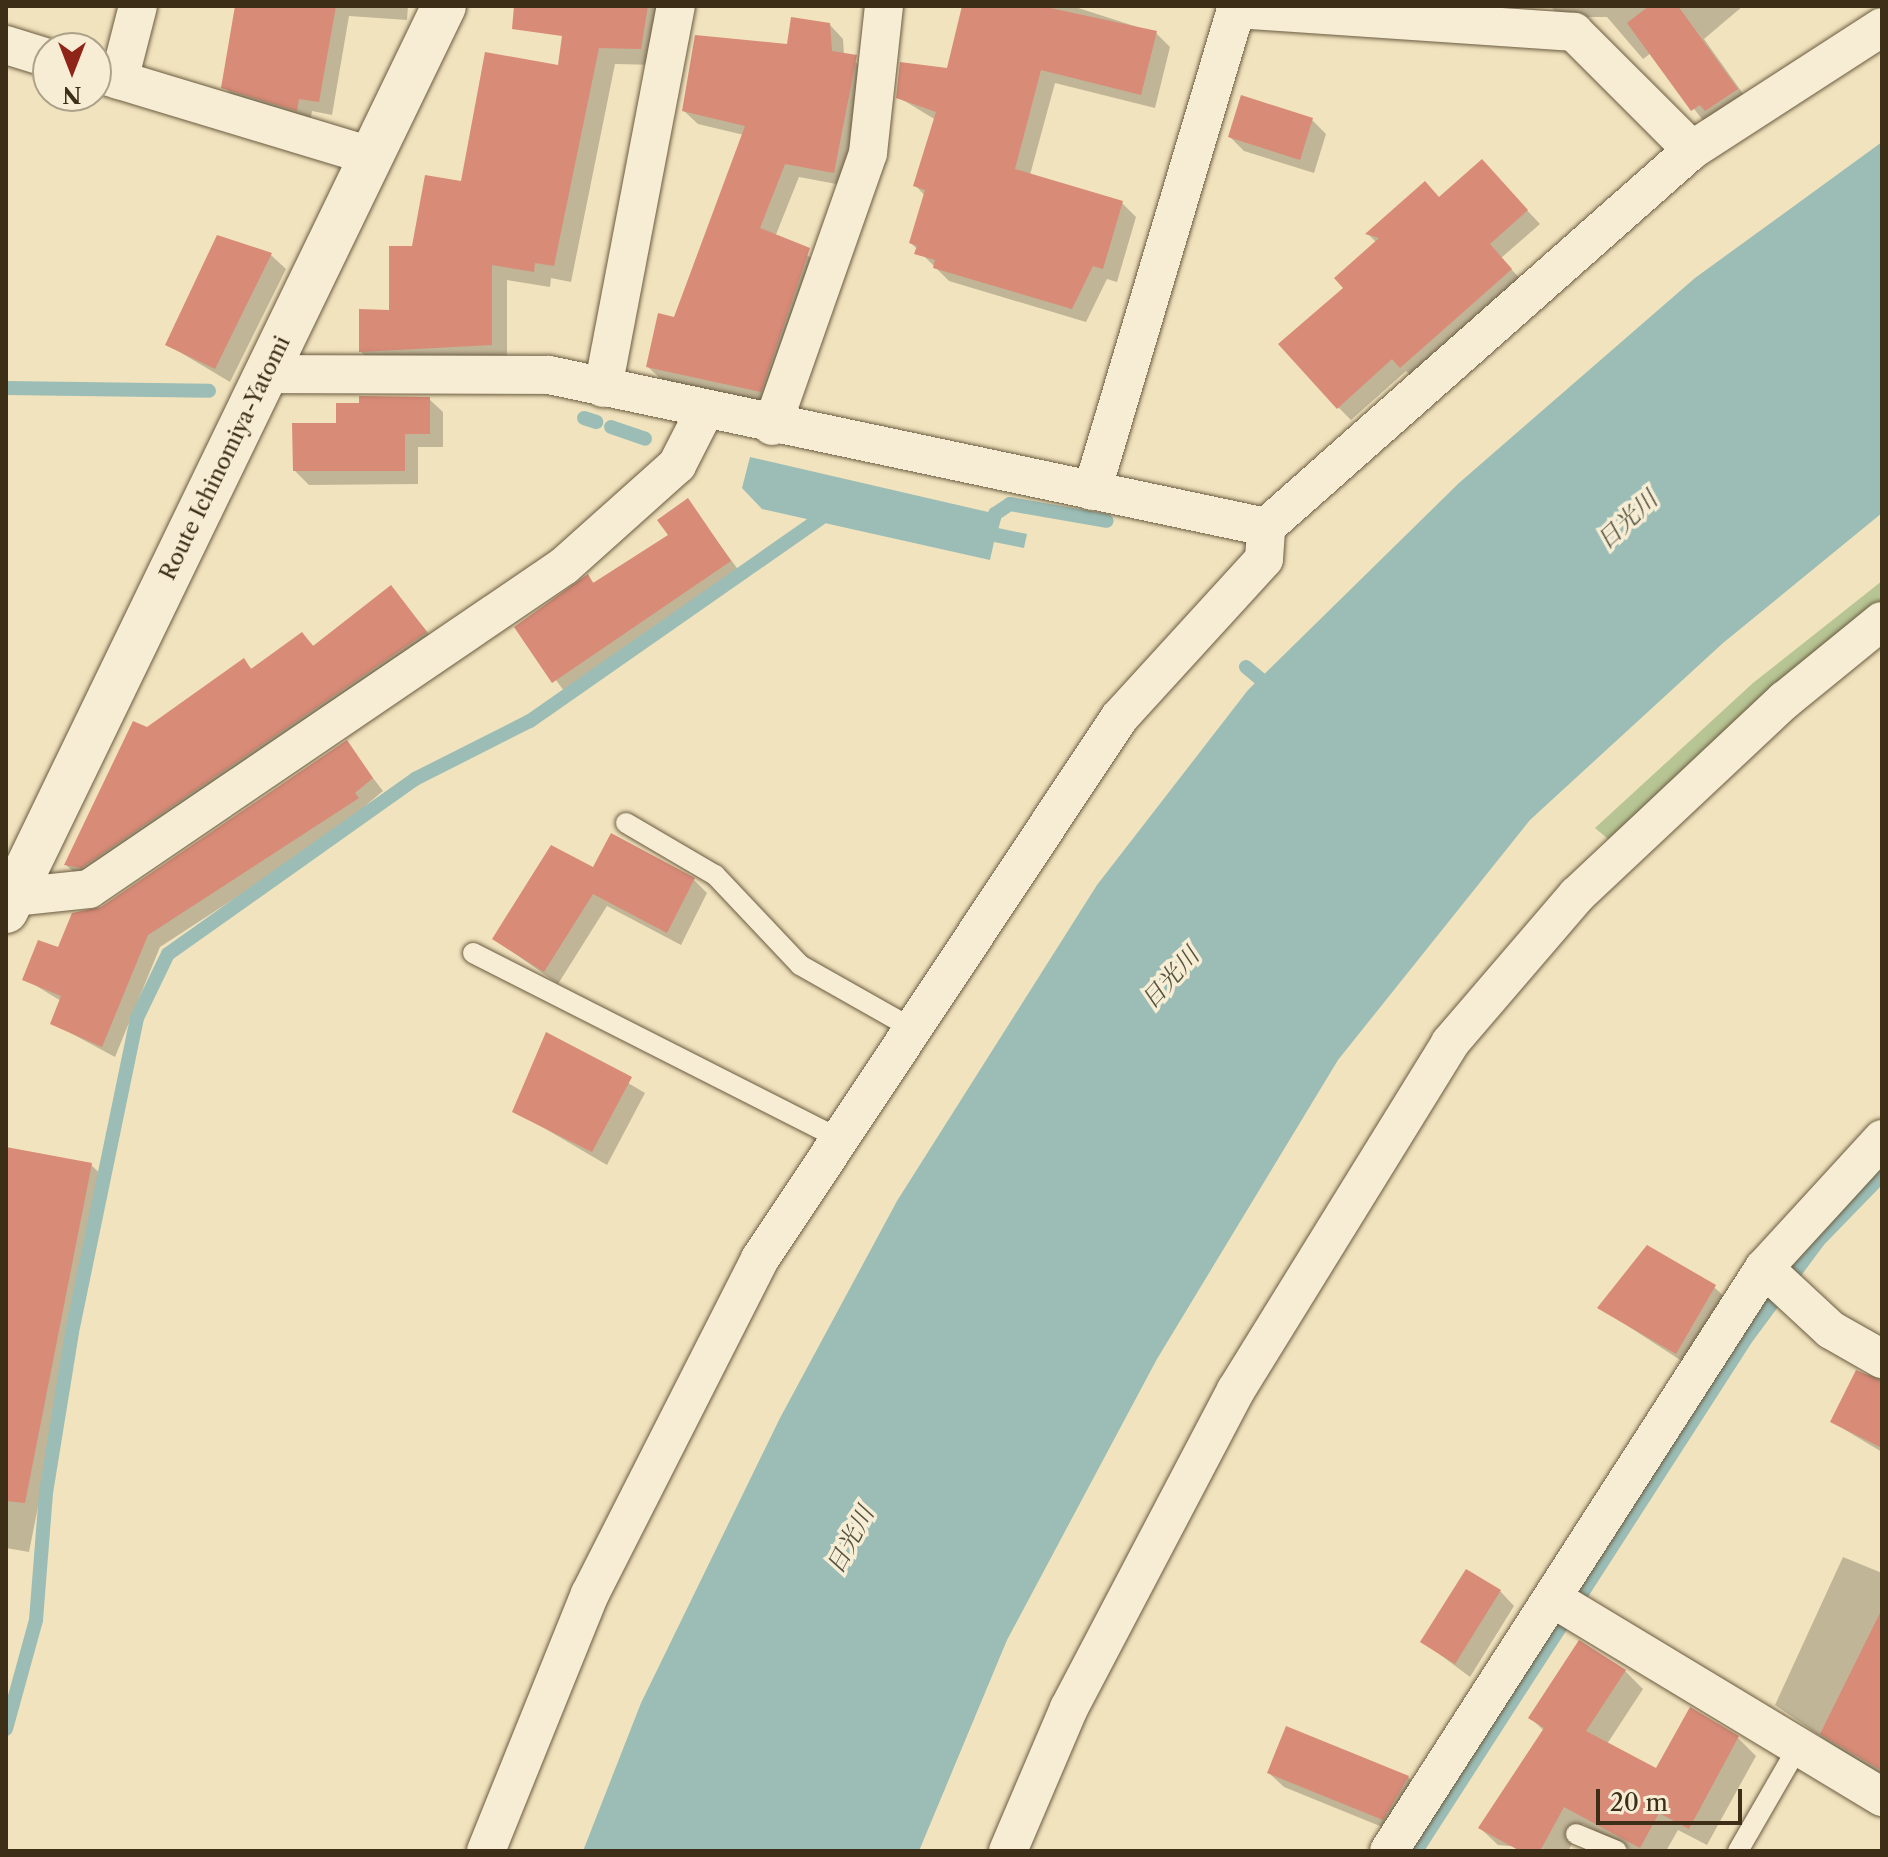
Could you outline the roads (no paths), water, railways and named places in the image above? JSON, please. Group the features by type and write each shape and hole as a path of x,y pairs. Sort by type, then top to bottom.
{"main road":[{"name":"Route Ichinomiya-Yatomi","path":"10,904 444,6"}],"street":[{"path":"112,67 138,6"},
{"path":"603,388 676,6"},
{"path":"772,426 868,153 884,6"},
{"path":"1092,491 1237,7 1574,32 1692,150"},
{"path":"486,1851 590,1594 760,1259 1119,718 1264,559 1266,527 1692,150 1882,27"},
{"path":"6,45 32,53"},
{"path":"112,77 371,156"},
{"path":"266,374 549,375 772,426 1266,527"},
{"path":"10,904 89,889 564,566 677,465 705,410"},
{"path":"1008,1851 1069,1708 1236,1390 1450,1043 1577,895 1785,700 1882,621"},
{"path":"1389,1851 1768,1272 1882,1139"},
{"path":"1768,1272 1800,1302 1882,1359"},
{"path":"1572,1611 1882,1797"}],"lane":[{"path":"626,823 715,875 800,965 913,1029"},
{"path":"473,953 839,1139"},
{"path":"1738,1851 1798,1747"},
{"path":"1576,1834 1617,1851"}],"water":[{"name":"日光川","path":"1882,142 1882,513 1723,643 1530,820 1338,1060 1157,1359 1007,1640 919,1851 583,1851 641,1703 780,1418 897,1201 1097,885 1248,690 1459,483 1695,278"},
{"path":"750,457 1001,515 998,528 1027,534 1024,548 994,542 990,560 762,509 742,488"}],"waterway":[{"path":"6,388 209,391"},
{"path":"584,418 596,422"},
{"path":"611,427 645,439"},
{"path":"990,533 995,514 1010,504 1107,521"},
{"path":"6,1729 36,1620 46,1493 72,1332 137,1018 168,954 415,779 530,721 831,511"},
{"path":"1246,667 1273,690"},
{"path":"1416,1851 1747,1337 1818,1241 1882,1175"}]}
